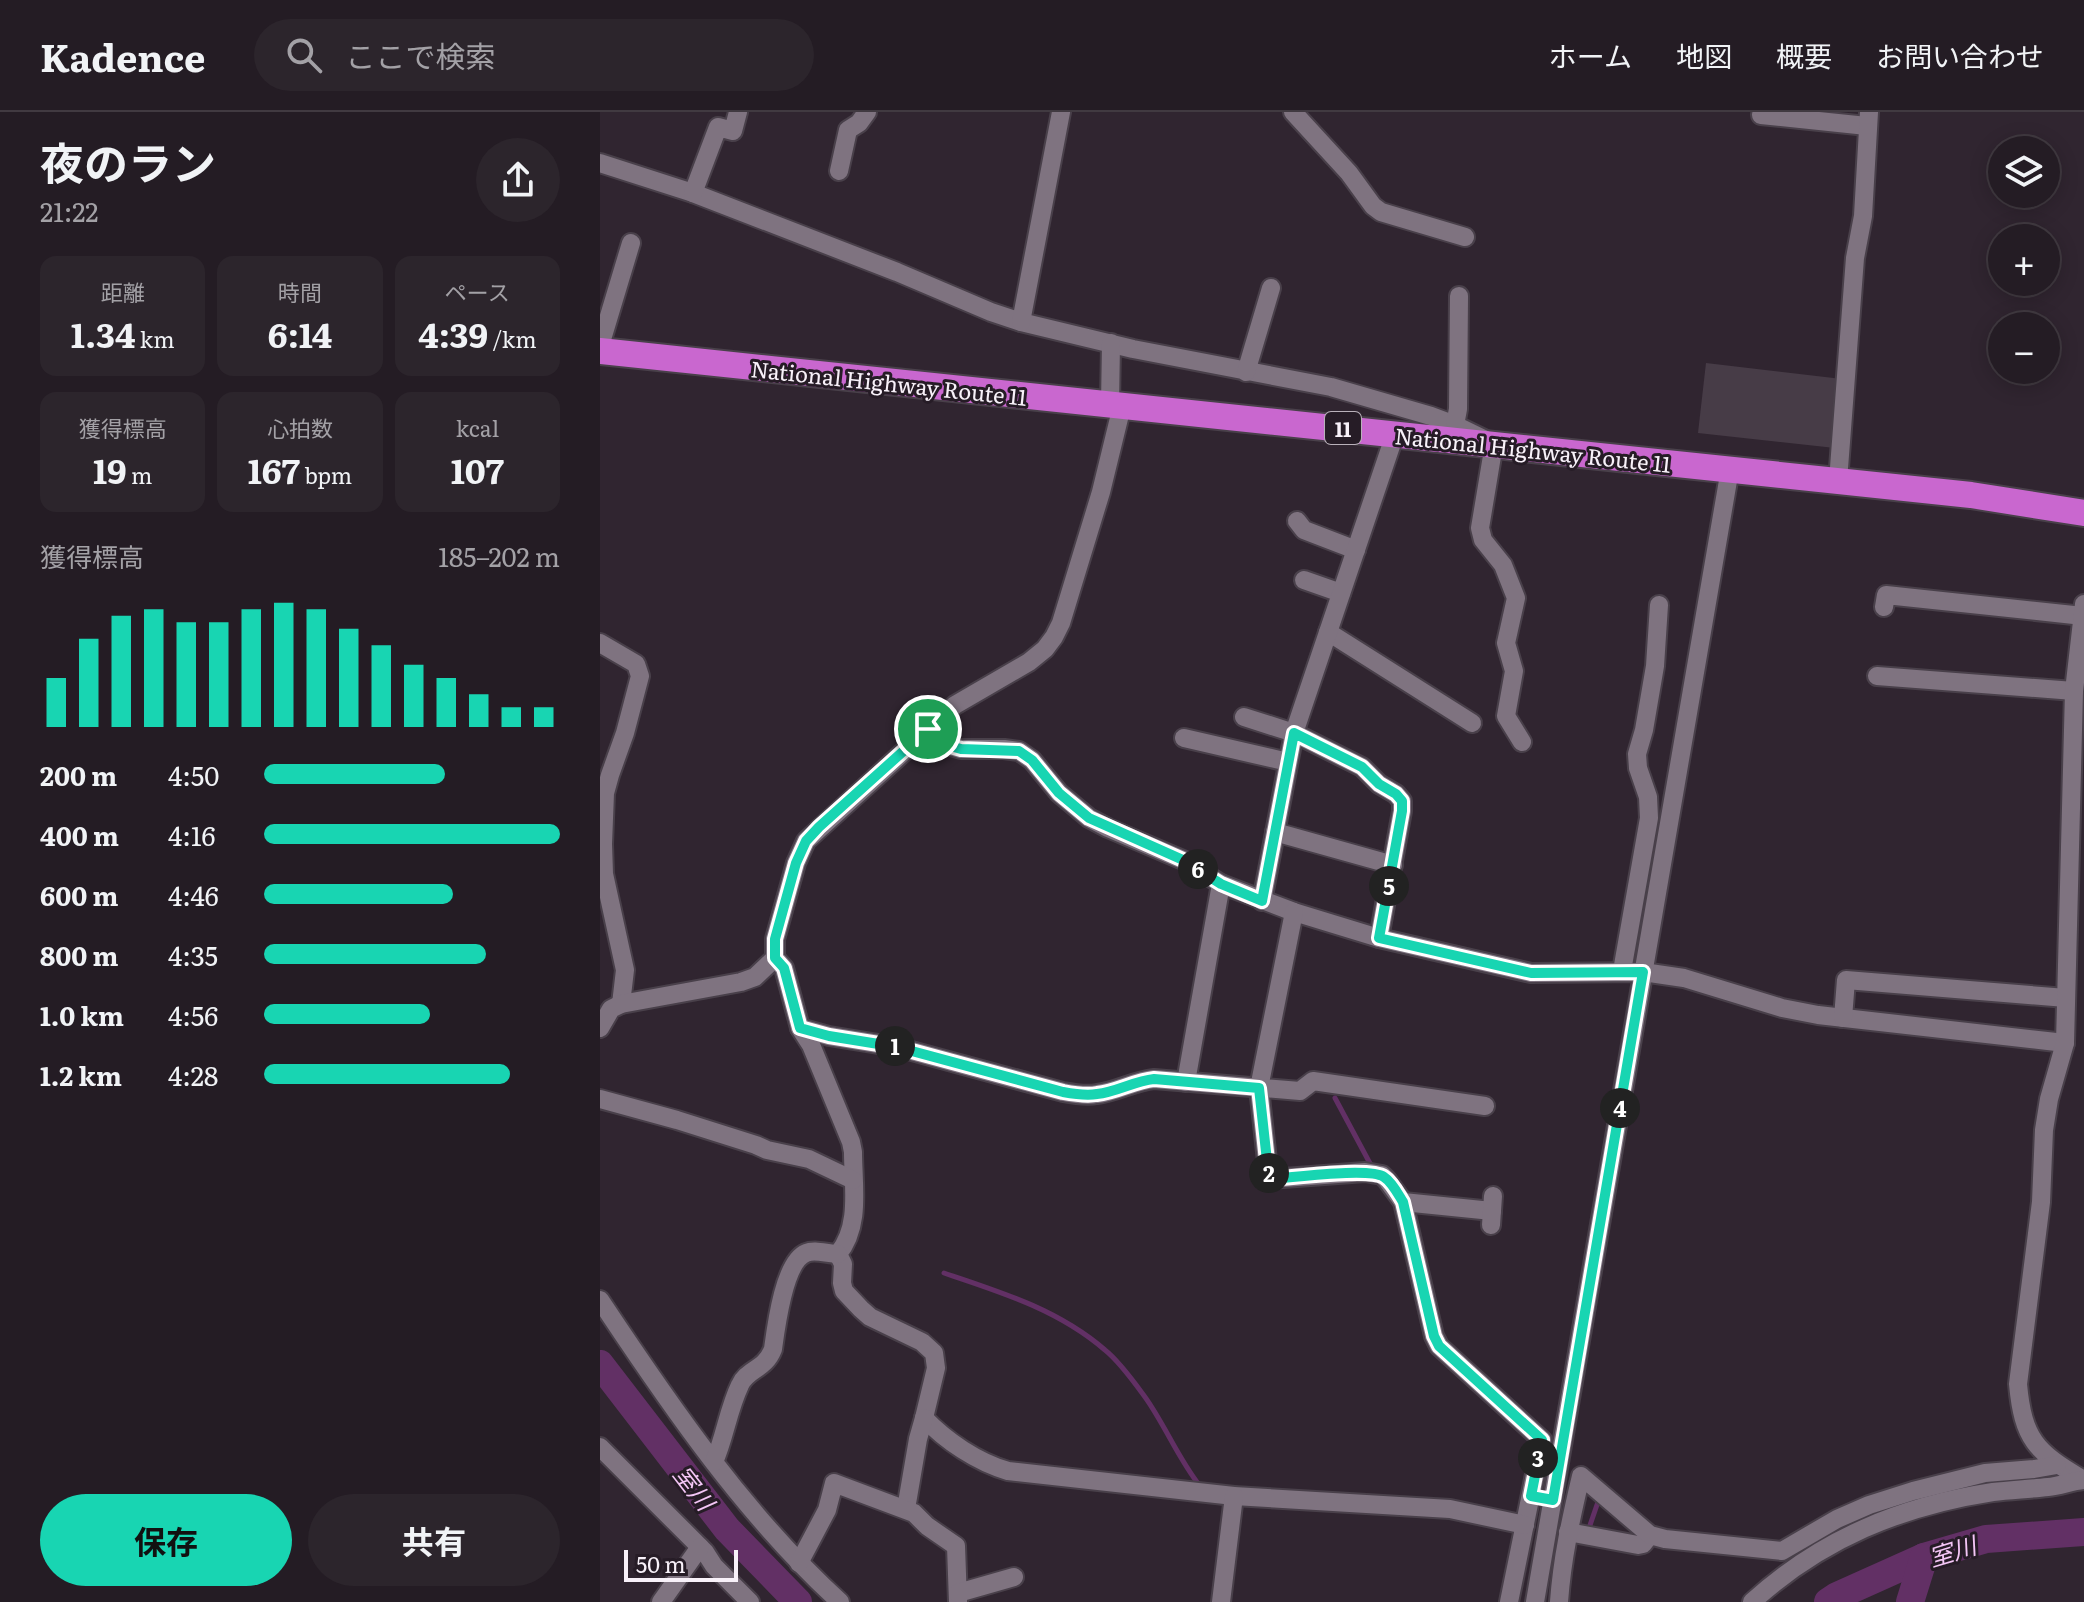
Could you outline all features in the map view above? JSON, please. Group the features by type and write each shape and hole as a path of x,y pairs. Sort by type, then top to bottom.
{"highway":[{"name":"National Highway Route 11","path":"600,349 1971,495 2084,513"}],"street":[{"path":"693,193 718,127 733,131 738,112"},
{"path":"839,171 848,130 859,123 867,112"},
{"path":"1021,322 1061,112"},
{"path":"1293,112 1381,212 1465,237"},
{"path":"1761,115 1868,119 1863,216 1855,258 1838,481"},
{"path":"600,163 693,193 1021,322 1246,372 1331,387 1431,416 1494,444 1480,528 1483,540 1503,565 1516,598 1506,643 1514,671 1506,716 1522,742"},
{"path":"600,349 609,283 631,243"},
{"path":"1246,372 1271,288"},
{"path":"1455,425 1458,409 1459,296"},
{"path":"838,1254 853,1226 851,1142 823,1071 800,1028 784,968 775,958 775,939 796,863 806,841 955,705 1029,662 1054,637 1101,492 1116,406 1111,343"},
{"path":"1262,901 1294,733 1395,434"},
{"path":"1535,1602 1730,469"},
{"path":"1297,521 1304,530 1356,550"},
{"path":"1304,580 1341,593"},
{"path":"1884,607 1886,595 2083,610 2074,691 2065,1043 2049,1099 2044,1130 2041,1202 2018,1384 2021,1411 2031,1439 2057,1465 2083,1480"},
{"path":"1622,971 1649,818 1648,797 1638,768 1637,754 1655,666 1659,605"},
{"path":"1328,632 1472,723"},
{"path":"600,643 636,664 640,676 610,775 605,806 604,874 625,970 600,1028"},
{"path":"1877,676 2074,691"},
{"path":"1244,717 1294,733 1362,767 1402,801 1379,938"},
{"path":"928,729 947,745 961,749 1019,751 1032,760 1059,793 1089,818 1183,860 1221,884 1262,901 1379,938 1531,973 1643,972 1684,978 1782,1008 1843,1018 2065,1043"},
{"path":"1184,738 1288,762"},
{"path":"1275,832 1393,865"},
{"path":"1186,1082 1221,884"},
{"path":"1294,912 1259,1088 1269,1179 1365,1172 1382,1175 1403,1202 1434,1336 1439,1346 1542,1440 1509,1602"},
{"path":"611,1005 741,982 755,977 775,958"},
{"path":"1843,1018 1846,980 2066,998"},
{"path":"800,1028 897,1047 1063,1092 1094,1095 1154,1079 1300,1091 1313,1081 1485,1106"},
{"path":"600,1099 767,1150 809,1159 853,1180"},
{"path":"1403,1202 1492,1211"},
{"path":"714,1462 740,1386 745,1377 770,1358 786,1286 796,1259 803,1253 813,1251 838,1254"},
{"path":"838,1254 843,1264 844,1291 861,1309 870,1317 922,1342 934,1353 936,1368 918,1439 906,1509"},
{"path":"600,1300 657,1387 733,1487 799,1563 840,1602"},
{"path":"924,1418 960,1448 1008,1471 1234,1496 1450,1509 1525,1525"},
{"path":"600,1453 700,1547 714,1566 750,1602"},
{"path":"1559,1602 1568,1532 1581,1476 1650,1535 1782,1551 1837,1519 1913,1491 1985,1473 2057,1465"},
{"path":"1752,1602 1790,1570 1827,1545 1867,1526 1955,1499 2053,1487 2083,1480"},
{"path":"799,1563 827,1510 834,1483 914,1513 956,1546 958,1598 1014,1577"},
{"path":"1221,1602 1234,1496"},
{"path":"1531,1496 1575,1503"},
{"path":"1568,1532 1638,1545 1643,1544 1650,1535"},
{"path":"661,1602 700,1547"}],"building":[{"path":"1706,363 1842,379 1835,448 1698,433"}],"waterway":[{"path":"1335,1098 1373,1169"},
{"path":"944,1273 1049,1313 1105,1350 1145,1397 1200,1486"},
{"name":"室川","path":"600,1364 727,1529 798,1602"},
{"path":"1587,1530 1599,1499"},
{"name":"室川","path":"1828,1602 1924,1557 1986,1539 2084,1532"},
{"path":"1910,1602 1924,1557"}],"route":[{"path":"928,729 947,745 961,749 1019,751 1032,760 1059,793 1089,818 1183,860 1221,884 1262,901 1294,733 1362,767 1402,801 1379,938 1531,973 1643,972 1553,1500 1531,1496 1542,1440 1439,1346 1434,1336 1403,1202 1396,1192 1382,1175 1365,1172 1269,1179 1259,1088 1154,1079 1138,1081 1106,1093 1078,1094 897,1047 800,1028 784,968 775,958 775,939 796,863 806,841 819,827 928,729"}]}
